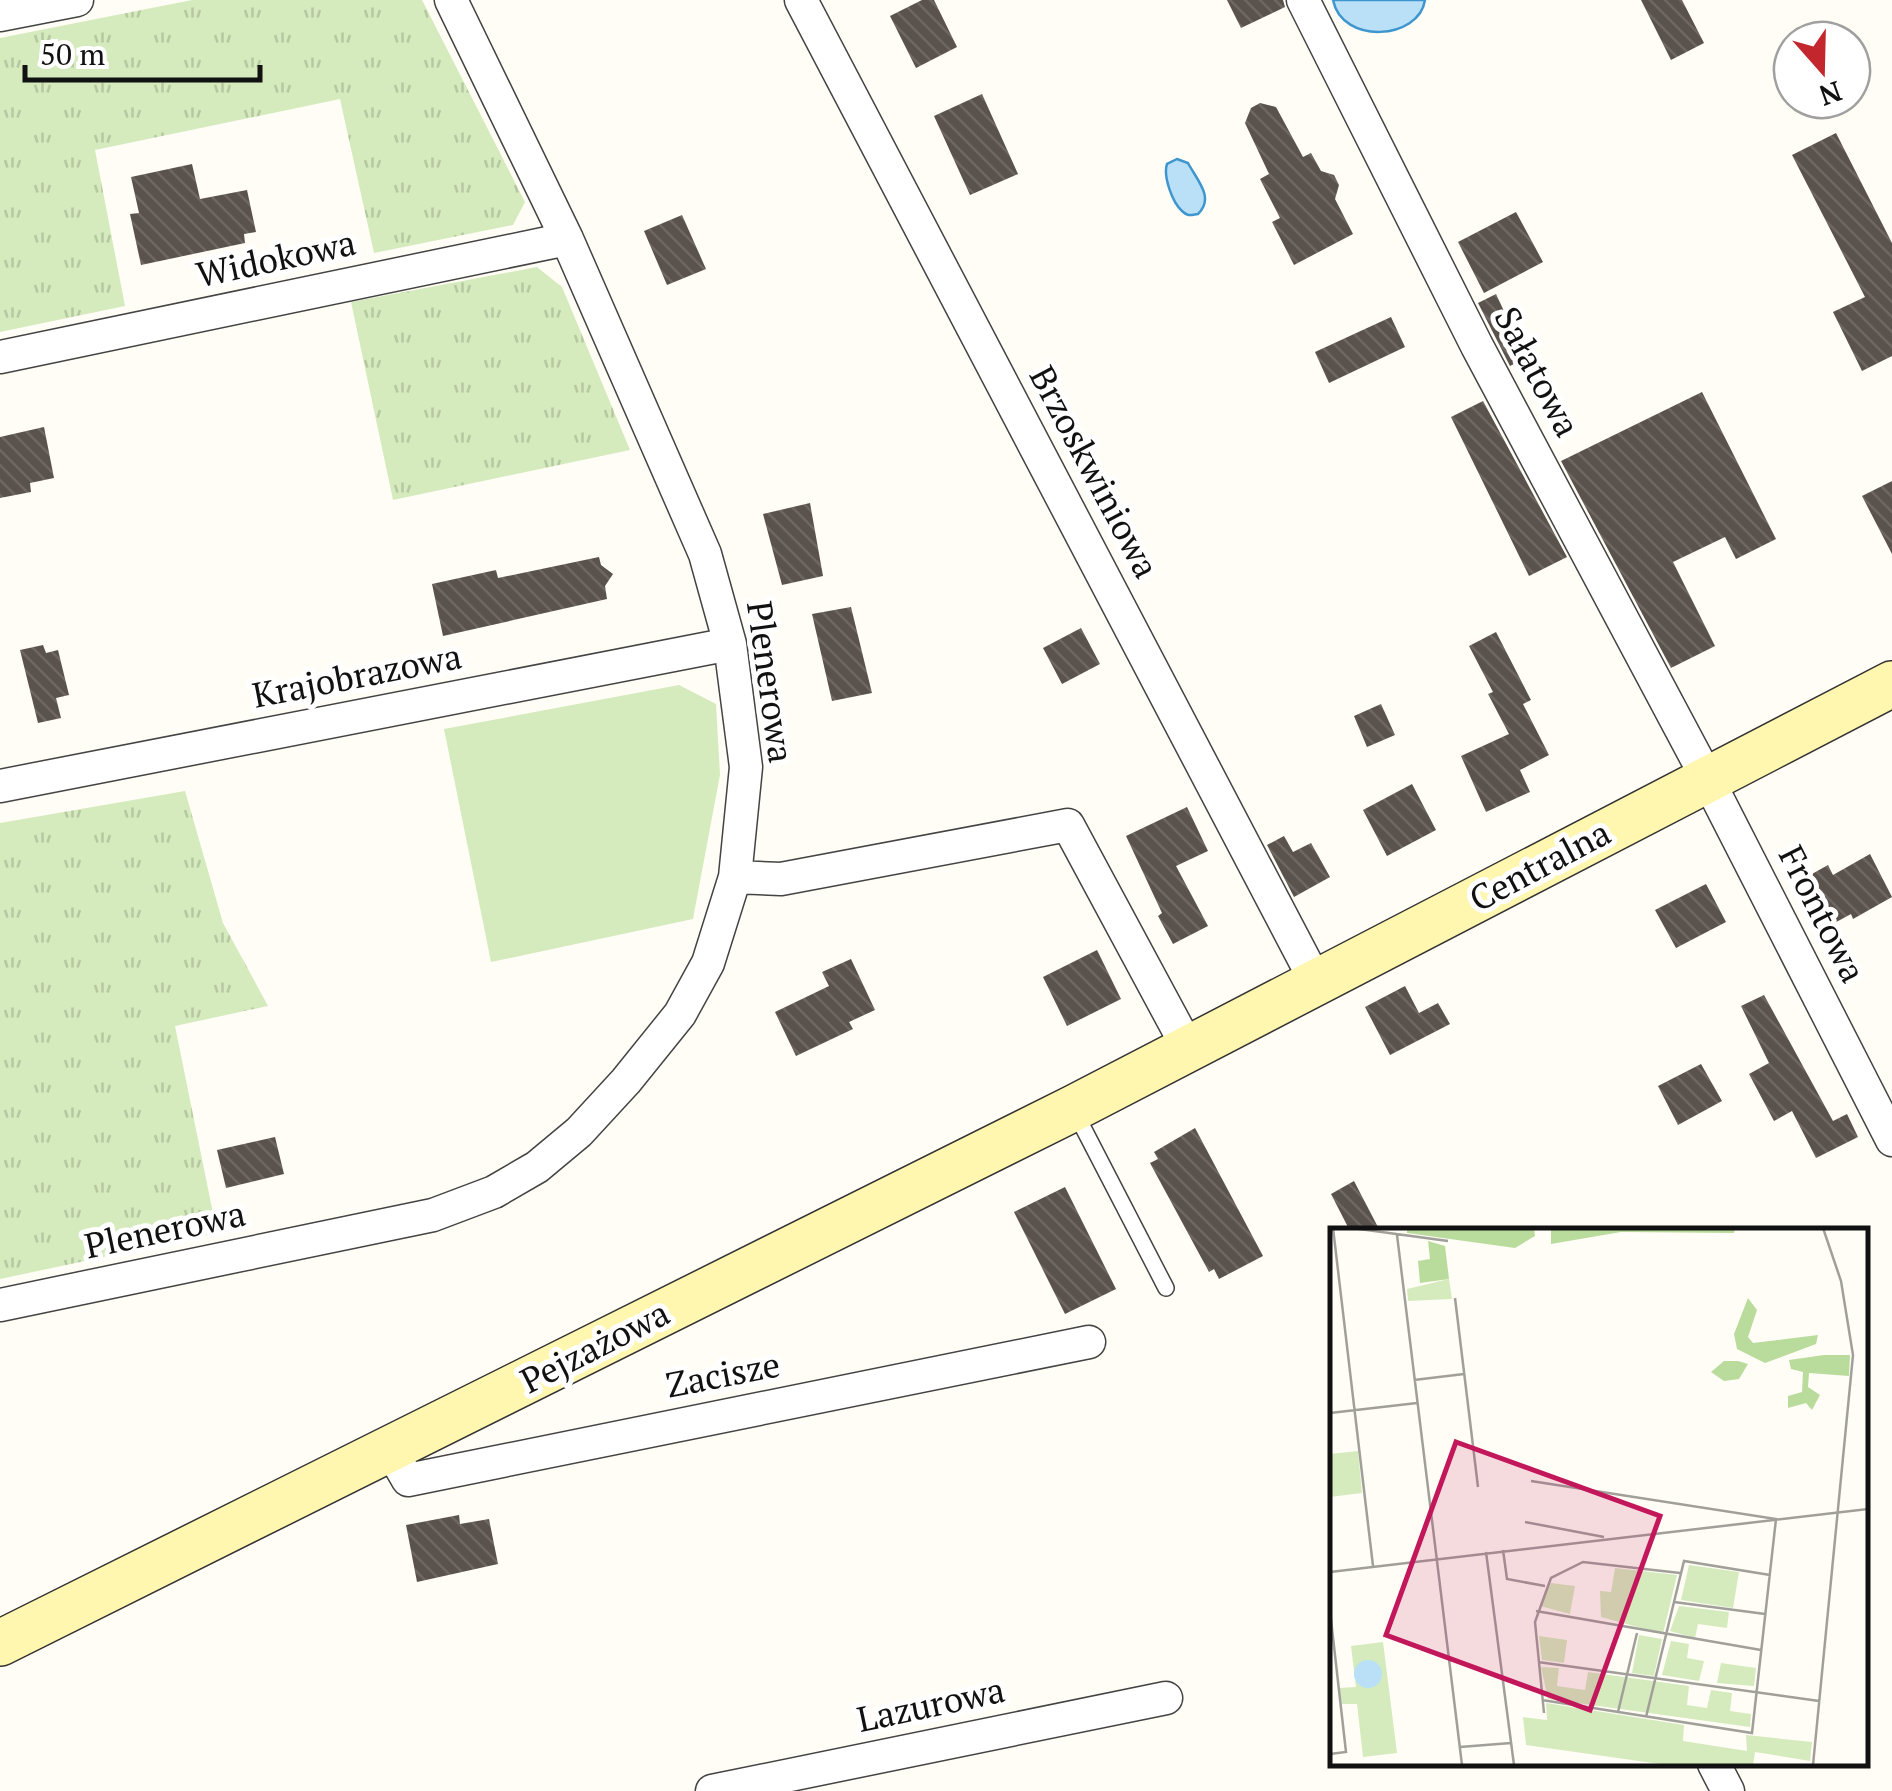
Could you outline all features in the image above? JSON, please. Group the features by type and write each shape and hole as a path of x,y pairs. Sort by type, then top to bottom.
{"street":[{"path":"0,15 77,0"},
{"name":"Plenerowa","path":"0,1305 433,1216 494,1192 537,1167 579,1132 680,1014 708,963 734,878 746,767 730,644 705,554 567,239 452,0"},
{"name":"Brzoskwiniowa","path":"800,0 1316,982"},
{"name":"Sałatowa","path":"1304,0 1477,346 1707,778"},
{"name":"Widokowa","path":"0,357 567,239"},
{"name":"Krajobrazowa","path":"0,786 730,644"},
{"name":"Centralna","path":"1188,1048 1892,684"},
{"name":"Frontowa","path":"1707,778 1892,1140"},
{"path":"734,878 781,879 1068,825 1188,1048"},
{"name":"Pejzażowa","path":"0,1642 1188,1048"},
{"name":"Zacisze","path":"390,1449 408,1480 1089,1342"},
{"name":"Lazurowa","path":"712,1791 1166,1698"},
{"path":"1715,1766 1728,1791"}],"lane":[{"path":"1074,1108 1166,1288"}],"green space":[{"path":"192,0 422,0 525,202 513,225 374,253 340,99 95,150 125,306 0,332 0,38"},
{"path":"537,267 562,287 630,450 393,500 351,302"},
{"path":"679,685 716,704 720,775 693,919 491,962 444,729"},
{"path":"185,791 223,923 268,1006 175,1026 217,1233 0,1279 0,823"}],"water":[{"path":"1333,0 1425,0 1420,13 1409,23 1380,32 1350,25 1339,15"},
{"path":"1177,159 1188,163 1203,189 1205,202 1198,214 1184,213 1178,207 1167,182 1167,164"}],"building":[{"path":"922,0 934,0 957,47 916,68 890,16"},
{"path":"1227,0 1283,0 1285,7 1241,28"},
{"path":"1641,0 1682,0 1704,43 1671,60"},
{"path":"982,94 1018,174 970,195 934,116"},
{"path":"1260,103 1276,107 1303,157 1311,153 1321,171 1334,175 1339,185 1335,199 1353,234 1294,265 1272,222 1280,218 1260,179 1269,174 1245,123 1251,108"},
{"path":"1836,133 1892,243 1892,356 1862,371 1833,312 1865,297 1792,155"},
{"path":"192,164 200,199 247,190 256,232 244,234 245,243 141,265 130,214 139,213 131,177"},
{"path":"1516,212 1543,262 1484,293 1458,242"},
{"path":"682,215 706,269 667,285 644,231"},
{"path":"1496,294 1526,358 1510,366 1478,303"},
{"path":"1391,317 1405,347 1329,383 1315,352"},
{"path":"1702,392 1776,539 1736,559 1725,537 1673,562 1715,646 1671,668 1561,461"},
{"path":"1483,401 1567,557 1529,576 1451,417"},
{"path":"44,427 54,478 30,483 31,492 0,498 0,437"},
{"path":"1892,481 1892,554 1862,496"},
{"path":"810,503 823,576 782,585 763,514"},
{"path":"599,557 601,565 613,574 605,586 607,599 443,636 432,584 496,570 498,578"},
{"path":"851,607 872,693 832,701 812,614"},
{"path":"1081,628 1100,664 1062,684 1043,648"},
{"path":"1496,632 1531,700 1523,704 1549,755 1520,770 1530,792 1486,812 1461,756 1509,734 1469,646"},
{"path":"43,645 46,653 58,650 69,695 56,698 61,718 38,723 20,650"},
{"path":"1381,704 1395,735 1367,747 1354,716"},
{"path":"1412,784 1436,830 1387,856 1363,810"},
{"path":"1187,807 1208,851 1176,866 1208,926 1173,944 1126,836"},
{"path":"1284,836 1293,852 1311,843 1330,877 1294,897 1267,845"},
{"path":"1870,854 1892,897 1853,919 1851,914 1829,926 1803,879 1828,865 1833,875"},
{"path":"1706,884 1726,922 1676,948 1655,910"},
{"path":"1097,950 1121,999 1067,1026 1043,977"},
{"path":"851,959 875,1010 849,1022 853,1029 796,1056 775,1012 829,986 822,972"},
{"path":"1405,986 1419,1013 1438,1003 1450,1024 1390,1055 1365,1007"},
{"path":"1764,995 1833,1121 1847,1114 1858,1137 1816,1158 1792,1111 1774,1121 1749,1074 1769,1063 1741,1006"},
{"path":"1701,1064 1722,1101 1678,1125 1658,1086"},
{"path":"1195,1128 1263,1256 1219,1279 1214,1269 1209,1272 1150,1163 1158,1159 1154,1152"},
{"path":"275,1137 284,1174 226,1188 217,1150"},
{"path":"1354,1181 1378,1228 1348,1228 1331,1194"},
{"path":"1065,1187 1116,1289 1065,1314 1014,1212"},
{"path":"459,1515 460,1524 489,1519 498,1564 417,1582 406,1525"}]}
